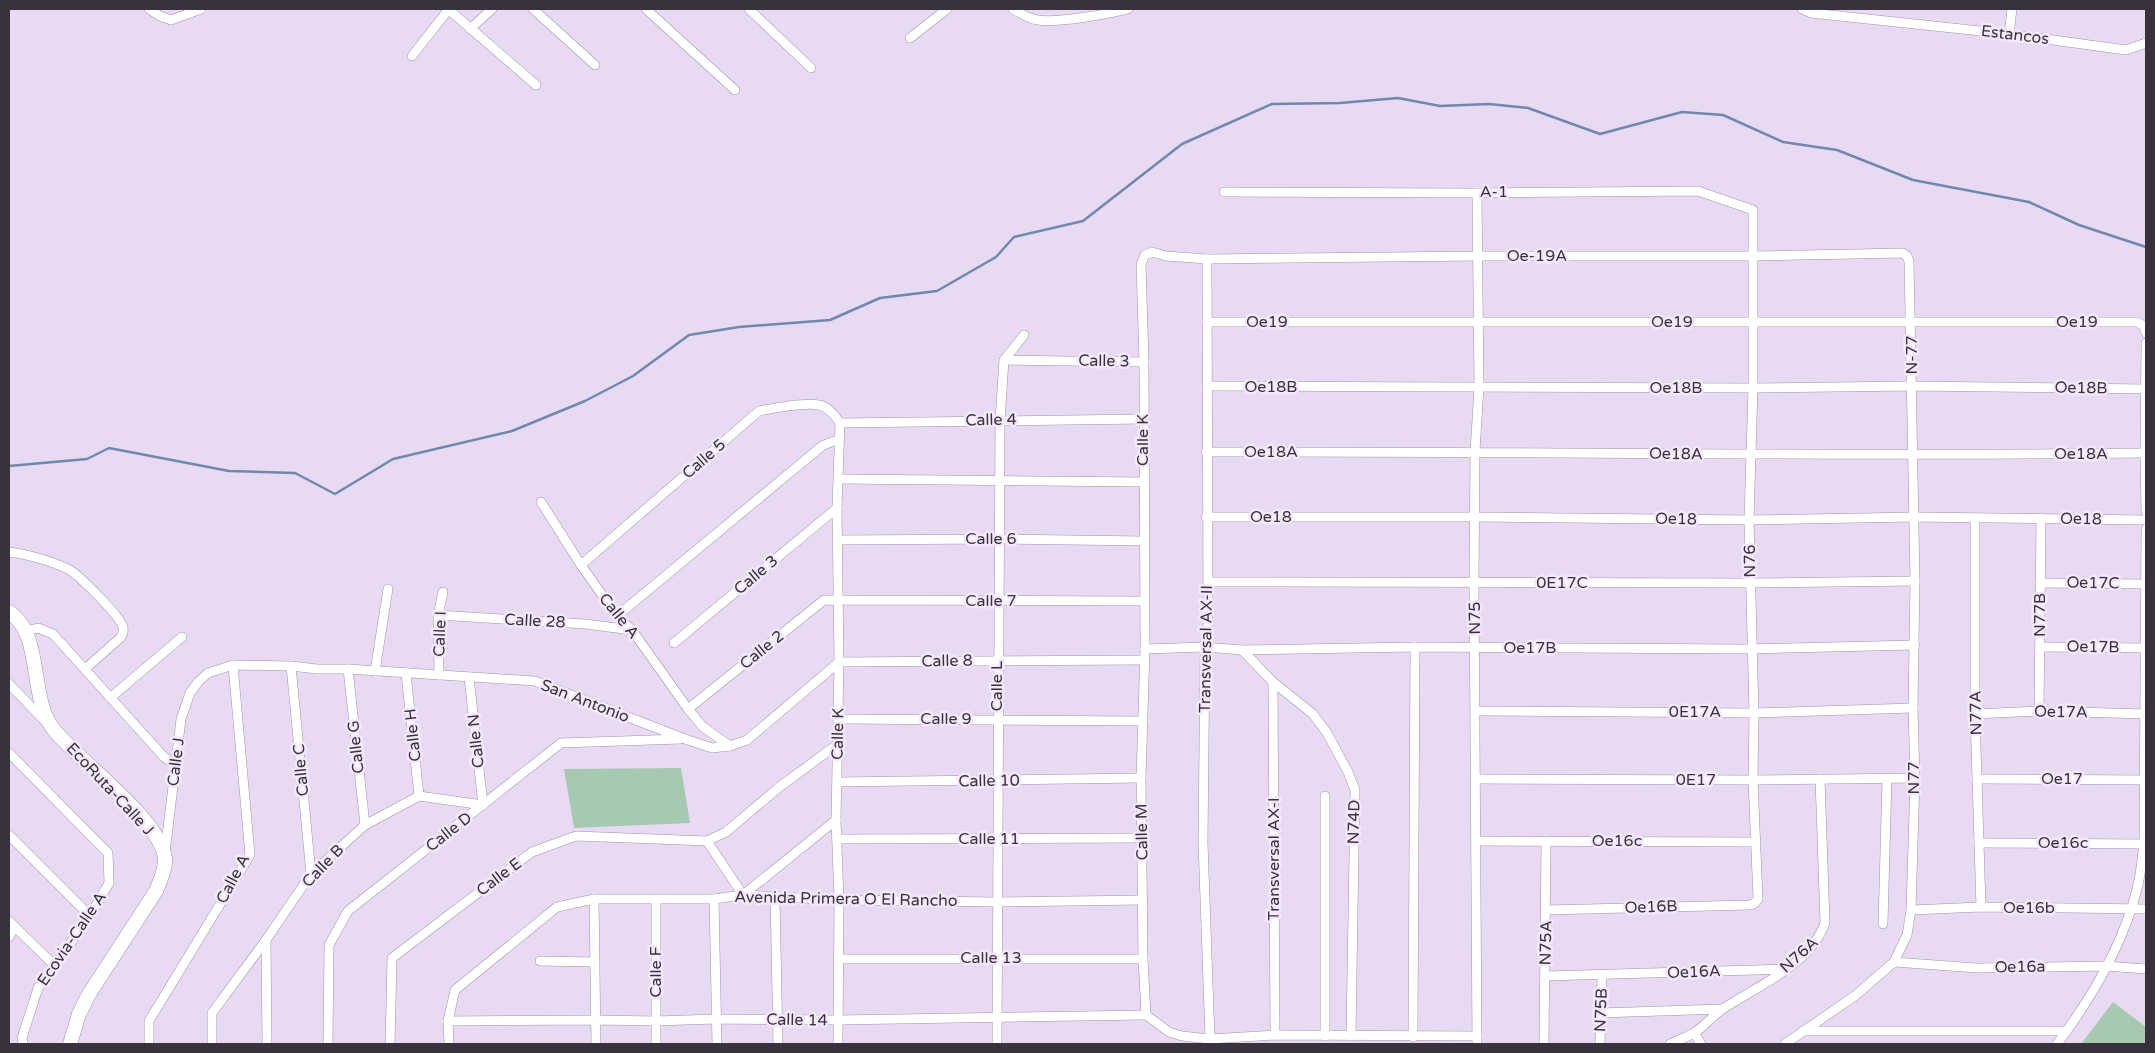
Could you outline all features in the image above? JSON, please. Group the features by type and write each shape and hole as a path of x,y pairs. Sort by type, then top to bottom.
{"street":[{"path":"149,9 171,20 201,9"},
{"path":"412,56 448,9 470,30 536,85"},
{"path":"470,30 492,9"},
{"path":"533,9 595,65"},
{"path":"646,9 736,90"},
{"path":"748,9 811,68"},
{"path":"910,38 947,9"},
{"path":"1013,9 1036,20 1046,21 1128,9"},
{"name":"Estancos","path":"1802,9 1811,13 2009,34 2126,50 2146,43"},
{"path":"2009,34 2012,9"},
{"name":"A-1","path":"1224,192 1477,193 1698,191 1751,208 1753,217"},
{"name":"N75","path":"1477,193 1479,388 1475,451 1474,583 1477,1040"},
{"name":"N76","path":"1753,217 1753,388 1749,520 1754,712 1753,780 1758,899 1755,903"},
{"name":"Calle K","path":"1144,649 1144,362 1141,264 1142,259 1149,253 1166,256"},
{"name":"Oe-19A","path":"1166,256 1207,259 1479,256 1753,256 1900,253 1908,256"},
{"name":"N-77","path":"1908,256 1912,322 1913,454"},
{"name":"Transversal AX-II","path":"1207,259 1206,517 1208,625 1205,647 1204,843 1210,1039"},
{"name":"Oe19","path":"1207,322 2137,322 2144,326 2146,333"},
{"path":"1004,360 1024,335"},
{"path":"2146,343 2146,512"},
{"name":"Calle 3","path":"1004,360 1144,362"},
{"name":"Calle L","path":"997,1044 999,902 997,661 1000,601 998,539 1000,420 1004,360"},
{"name":"Oe18B","path":"1206,386 1753,388 1911,386 2145,389"},
{"name":"Calle 5","path":"581,565 760,411 777,407 818,404 833,414 840,423"},
{"name":"Calle 4","path":"840,423 1143,418"},
{"name":"Calle K","path":"838,1044 839,900 836,820 838,782 838,508 840,423"},
{"path":"617,616 822,446 839,440"},
{"name":"Oe18A","path":"1206,452 1475,451 1751,455 2145,454"},
{"name":"N77","path":"1785,1044 1856,995 1894,962 1907,935 1911,910 1915,778 1913,454"},
{"path":"839,479 1143,482"},
{"name":"Calle A","path":"541,502 581,565 617,616 632,630 688,709 703,727 730,746"},
{"name":"Calle 3","path":"674,643 838,508"},
{"name":"Oe18","path":"1206,517 1475,516 1749,520 1914,517 2146,520"},
{"name":"N77A","path":"1975,518 1975,714 1981,908"},
{"name":"N77B","path":"2038,711 2041,518"},
{"path":"2057,1044 2106,966 2132,908 2138,887 2145,844 2146,530"},
{"name":"Calle 6","path":"838,540 998,539 1144,541"},
{"path":"9,552 60,566 74,573 85,582 121,623 123,632 120,638 85,669"},
{"name":"0E17C","path":"1208,582 1750,583 1915,581"},
{"name":"Oe17C","path":"2040,583 2146,584"},
{"path":"375,671 388,589"},
{"name":"Calle I","path":"439,675 438,615 443,592"},
{"name":"Calle 2","path":"688,709 824,600 838,600"},
{"name":"Calle 7","path":"838,600 1144,601"},
{"name":"EcoRuta-Calle J","path":"9,612 26,631 41,698 53,729 145,822 159,841 165,858"},
{"name":"Calle 28","path":"438,615 586,624 632,630"},
{"path":"26,631 38,628 50,632 164,757 176,765"},
{"path":"110,698 182,637"},
{"name":"Oe17B","path":"1144,649 1205,647 1242,650 1415,647 1752,649 1915,645"},
{"path":"1413,1036 1415,647"},
{"name":"Oe17B","path":"2040,647 2146,648"},
{"name":"Calle M","path":"1144,649 1141,778 1143,959 1146,1015"},
{"name":"N74D","path":"1242,650 1273,682 1313,714 1327,733 1348,772 1354,790 1351,1036"},
{"name":"Calle 8","path":"839,662 1144,660"},
{"name":"San Antonio","path":"208,673 233,665 291,666 535,681 712,748 730,746 747,740 839,662"},
{"name":"Calle A","path":"149,1044 148,1021 250,855 233,665"},
{"name":"Calle C","path":"291,666 311,874"},
{"name":"Calle G","path":"348,669 365,825"},
{"name":"Calle J","path":"165,858 181,719 190,693 208,673"},
{"name":"Calle H","path":"406,674 419,796"},
{"name":"Calle N","path":"469,677 483,805"},
{"name":"Transversal AX-I","path":"1273,682 1275,1035"},
{"path":"9,684 53,729"},
{"name":"0E17A","path":"1476,711 1754,712 1914,708"},
{"name":"Oe17A","path":"1975,714 2038,711 2146,714"},
{"name":"Calle 9","path":"838,719 1143,722"},
{"path":"696,742 702,734 703,727"},
{"name":"Calle D","path":"328,1044 328,945 348,911 561,743 685,739"},
{"name":"Calle E","path":"390,1044 392,958 532,852 576,836 707,841 726,832 778,788 838,744"},
{"name":"Ecovia-Calle A","path":"9,753 108,853 109,883 90,916 38,988 22,1038 23,1044"},
{"name":"Calle 10","path":"838,782 1141,778"},
{"name":"N76A","path":"1670,1044 1694,1033 1722,1009 1786,969 1814,945 1821,934 1825,923 1820,778"},
{"path":"1883,924 1886,778"},
{"name":"0E17","path":"1476,779 1753,780 1915,778"},
{"name":"Oe17","path":"1977,779 2146,780"},
{"path":"419,796 483,805"},
{"name":"Calle B","path":"212,1044 212,1013 266,940 311,874 365,825 419,796"},
{"path":"1324,1036 1326,796"},
{"path":"707,841 743,895 836,820"},
{"path":"9,835 90,916"},
{"name":"Calle 11","path":"837,839 997,840 1142,838"},
{"name":"Oe16c","path":"1477,841 1756,842"},
{"name":"N75A","path":"1544,1044 1546,841"},
{"name":"Oe16c","path":"1979,843 2145,844"},
{"path":"70,1044 84,1003 156,891 165,858"},
{"name":"Avenida Primera O El Rancho","path":"449,1044 448,1021 455,990 557,907 594,899 714,899 743,895 839,900 999,902 1143,900"},
{"path":"775,897 778,1044"},
{"path":"594,899 596,1044"},
{"path":"714,899 717,1044"},
{"name":"Calle F","path":"656,900 656,1044"},
{"name":"Oe16B","path":"1546,910 1755,903"},
{"name":"Oe16b","path":"1911,910 1981,908 2146,909"},
{"path":"12,924 55,966"},
{"path":"9,937 12,924"},
{"path":"266,940 267,1044"},
{"name":"Calle 13","path":"838,959 1143,959"},
{"path":"540,961 594,962"},
{"name":"Oe16a","path":"1894,962 1977,968 2106,966 2146,969"},
{"name":"Oe16A","path":"1545,976 1602,976 1786,969"},
{"name":"N75B","path":"1600,1044 1602,976"},
{"path":"1600,1012 1722,1009"},
{"path":"1146,1015 1169,1032 1182,1036 1210,1039 1275,1035 1413,1036 1477,1040"},
{"name":"Calle 14","path":"448,1021 838,1020 1146,1015"},
{"path":"1803,1031 2066,1032"},
{"path":"1694,1033 1701,1044"}],"green space":[{"path":"681,768 690,823 574,828 564,769"},
{"path":"2113,1002 2146,1027 2146,1044 2081,1044"}],"waterway":[{"path":"9,466 87,459 109,448 229,471 295,473 335,494 393,459 512,431 585,401 633,376 689,335 739,327 830,320 880,298 937,291 996,257 1014,237 1083,221 1182,144 1272,104 1340,103 1398,98 1440,106 1489,104 1528,108 1600,134 1682,112 1723,115 1783,142 1837,150 1913,180 2029,202 2079,225 2146,247"}]}
